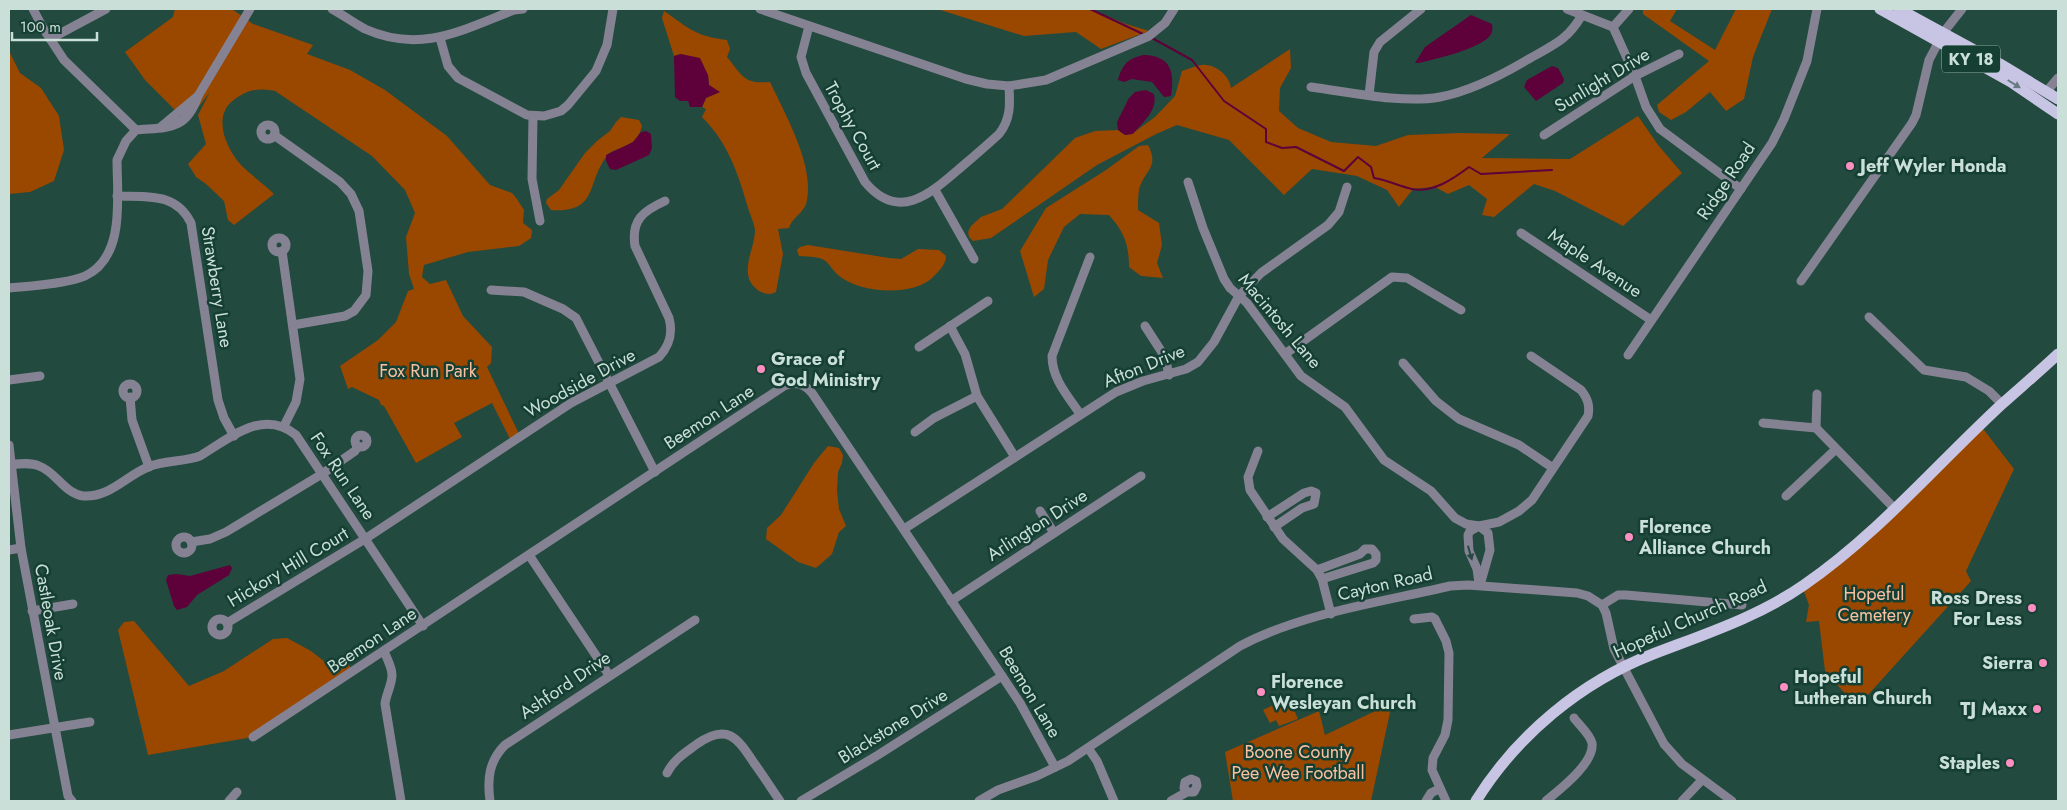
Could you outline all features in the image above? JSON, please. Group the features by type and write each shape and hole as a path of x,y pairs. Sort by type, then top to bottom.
{"main road":[{"name":"KY 18","path":"1880,9 1941,37 2048,91 2058,99"},
{"name":"KY 18","path":"1899,9 2058,114"},
{"name":"Hopeful Church Road","path":"1476,801 1502,765 1535,729 1575,696 1623,667 1740,620 1802,586 1856,545 2002,404 2058,354"}],"street":[{"path":"34,9 64,60 136,130"},
{"path":"50,39 106,9"},
{"path":"9,288 69,280 85,276 96,269 110,251 115,229 118,160 126,141 136,130 178,124 186,118 250,9"},
{"path":"332,9 366,29 389,37 414,40 440,38 514,10 523,9"},
{"path":"440,38 448,66 455,76 533,116 561,111 596,71 607,45 613,9"},
{"path":"760,9 966,80 1009,86 1057,76 1149,36 1162,27 1174,9"},
{"path":"1369,95 1374,52 1380,42 1421,9"},
{"path":"1567,9 1614,27 1646,107 1660,129 1741,189"},
{"path":"1614,27 1629,9"},
{"name":"Ridge Road","path":"1628,355 1767,150 1784,119 1810,51 1817,9"},
{"path":"1801,281 1912,123 1916,115 1929,60 1941,37 1962,9"},
{"path":"1311,87 1420,100 1467,90 1502,75 1564,39 1573,30 1582,15"},
{"name":"Trophy Court","path":"809,26 802,50 804,69 865,182 880,195 899,202 917,200 934,190 1003,129 1009,113 1009,86"},
{"name":"Sunlight Drive","path":"1544,135 1635,76 1678,54"},
{"path":"2048,91 2058,78"},
{"path":"533,116 532,179 540,221"},
{"path":"274,135 340,182 351,194 359,211 368,271 366,295 354,311 345,316 293,325"},
{"name":"Macintosh Lane","path":"1188,182 1203,228 1224,279 1230,288 1247,303 1301,376 1345,407 1384,460 1430,491 1455,518 1466,524 1479,526"},
{"name":"Afton Drive","path":"904,529 1080,414 1128,386 1170,375 1198,362 1214,342 1239,296 1261,273 1328,226 1339,212 1347,186"},
{"path":"934,190 974,259"},
{"name":"Strawberry Lane","path":"117,196 156,197 170,200 182,210 192,224 218,400 224,418 234,436"},
{"name":"Woodside Drive","path":"365,539 571,403 653,361 664,351 670,339 671,325 635,246 634,237 642,215 664,201"},
{"name":"Maple Avenue","path":"1521,233 1651,320"},
{"path":"282,251 300,379 296,402 284,426"},
{"path":"1080,414 1061,387 1054,372 1052,356 1090,257"},
{"path":"1285,354 1392,277 1407,278 1461,310"},
{"path":"491,290 524,292 571,314 580,324 654,472"},
{"path":"919,347 988,300"},
{"path":"1869,317 1924,370 1966,377 1988,391 2002,404"},
{"path":"950,326 965,354 977,396 1015,456"},
{"path":"1145,326 1165,357 1170,375"},
{"path":"1480,585 1468,543 1470,531 1479,526 1498,522 1519,511 1532,500 1588,416 1587,397 1581,390 1531,356"},
{"path":"1403,363 1446,410 1459,419 1519,445 1553,468"},
{"path":"9,380 40,376"},
{"name":"Beemon Lane","path":"254,737 784,386 798,384 806,387 812,393 904,529 1020,704 1055,767"},
{"path":"1816,428 1817,394"},
{"path":"915,432 934,418 977,396"},
{"path":"130,397 132,420 149,467"},
{"name":"Fox Run Lane","path":"10,465 38,465 48,470 71,490 83,496 114,489 149,467 192,459 256,424 270,423 284,426 296,435 423,626"},
{"path":"1763,423 1816,428 1895,509"},
{"name":"Castleoak Drive","path":"9,445 21,548 32,611 68,796 72,801"},
{"path":"191,542 218,536 322,474 355,451 358,446"},
{"path":"1786,496 1836,449"},
{"path":"1258,451 1249,470 1248,484 1274,527 1288,544 1316,570 1322,579 1331,614"},
{"name":"Arlington Drive","path":"951,600 1142,476"},
{"path":"1267,516 1304,493 1311,491 1316,493 1314,504 1302,508 1274,527"},
{"path":"1040,511 1054,533"},
{"path":"1479,526 1488,533 1490,550 1480,585"},
{"name":"Hickory Hill Court","path":"227,623 365,539"},
{"path":"9,550 21,548"},
{"path":"1316,570 1356,555 1365,549 1372,549 1376,554 1376,560 1373,563 1322,579"},
{"path":"529,555 609,675"},
{"name":"Cayton Road","path":"979,801 998,790 1055,767 1088,748 1240,646 1287,625 1450,586 1480,585 1577,593 1588,596 1602,605"},
{"path":"1732,801 1682,764 1664,744 1614,649 1606,613 1602,605 1618,595 1742,604"},
{"path":"32,611 73,604"},
{"path":"1414,619 1432,617 1435,619 1446,641 1449,653 1448,722 1445,735 1432,764 1433,776 1446,801"},
{"name":"Ashford Drive","path":"490,801 489,774 493,761 500,750 510,741 695,620"},
{"path":"384,651 391,667 392,677 385,704 401,801"},
{"name":"Blackstone Drive","path":"801,801 878,755 1002,676"},
{"path":"1546,801 1580,770 1590,753 1592,746 1590,738 1574,718"},
{"path":"9,735 90,722"},
{"path":"667,772 673,761 707,737 718,733 728,734 742,743 780,801"},
{"path":"1088,748 1097,761 1114,801"},
{"path":"1682,801 1702,780"},
{"path":"1426,801 1432,793 1440,789"},
{"path":"229,801 237,792"},
{"path":"1171,801 1187,792"}],"green space":[{"name":"Fox Run Park","path":"175,9 232,9 253,24 313,45 307,54 350,70 385,90 447,136 490,185 512,193 517,199 524,210 523,223 532,230 531,238 519,246 468,252 424,265 422,277 430,284 446,280 463,316 492,347 491,363 487,367 520,436 511,441 492,403 454,423 462,437 416,463 379,400 352,387 348,389 340,366 378,340 396,322 408,291 414,289 409,274 406,237 415,213 405,190 372,156 275,91 254,90 235,99 228,106 222,123 226,142 236,159 274,194 234,225 228,220 224,201 196,177 188,164 206,144 198,115 210,92 187,122 145,80 125,52 173,17"},
{"path":"937,9 1090,9 1149,31 1101,49 1076,32 1024,36"},
{"path":"1643,9 1677,9 1670,21 1715,50 1736,9 1772,9 1753,57 1744,99 1726,111 1710,92 1686,112 1671,120 1659,112 1657,105 1709,61 1643,14"},
{"path":"664,11 700,34 727,40 730,49 727,57 744,77 754,82 770,82 797,140 806,171 807,200 804,208 793,220 789,228 778,229 783,254 776,292 772,294 760,292 749,279 748,267 755,236 754,224 731,159 719,137 702,117 706,109 702,107 706,98 719,92 709,85 708,75 681,54 674,56 662,18"},
{"path":"1290,49 1291,68 1280,88 1279,111 1298,128 1331,142 1376,146 1408,135 1510,134 1482,158 1570,159 1638,116 1658,145 1682,173 1623,226 1555,191 1534,184 1494,217 1482,215 1487,199 1469,185 1448,194 1435,187 1413,189 1399,207 1387,190 1357,176 1312,169 1284,195 1229,140 1177,125 1097,165 991,238 973,241 969,237 968,232 971,226 981,217 1002,209 1075,138 1095,131 1118,130 1125,135 1133,133 1155,117 1175,96 1182,71 1200,65 1210,66 1226,76 1231,88"},
{"path":"9,51 20,73 41,88 59,116 64,150 54,181 30,192 9,194"},
{"path":"621,117 639,120 642,126 635,140 609,153 600,167 589,195 584,202 577,207 566,210 551,210 546,203 547,199 559,190 585,153 610,131"},
{"path":"1148,145 1152,164 1141,183 1138,210 1159,223 1162,245 1157,263 1163,278 1141,276 1129,267 1125,239 1109,215 1080,214 1064,227 1048,260 1044,289 1034,297 1020,251 1046,208 1106,170 1139,146"},
{"path":"808,245 901,259 918,249 939,250 946,256 941,268 923,284 899,290 871,289 847,281 822,259 799,256 797,250"},
{"name":"Hopeful Cemetery","path":"1981,426 2014,469 1966,571 1971,581 1857,707 1825,671 1819,621 1806,622 1809,605 1802,586"},
{"path":"828,446 839,448 843,455 838,472 837,491 839,509 846,526 839,532 832,554 816,568 798,562 766,539 767,528 781,515 814,463"},
{"path":"134,621 189,686 224,671 273,639 287,638 311,651 325,662 343,658 351,668 253,737 148,755 118,630 124,622"},
{"path":"1289,698 1298,719 1279,726 1276,720 1270,723 1263,710"},
{"name":"Boone County Pee Wee Football","path":"1392,703 1371,801 1233,801 1225,752 1319,711 1325,735"}],"shaded area":[{"path":"1471,15 1492,24 1492,31 1488,38 1471,48 1447,56 1415,63 1425,47"},
{"path":"681,54 700,58 708,75 709,85 720,92 706,98 702,107 690,107 688,101 680,101 675,97 674,56"},
{"path":"1144,55 1160,58 1169,67 1172,80 1171,96 1164,97 1152,82 1132,79 1124,82 1118,80 1126,63"},
{"path":"1552,66 1558,68 1564,79 1563,83 1536,101 1524,87 1527,80"},
{"path":"1146,90 1154,94 1155,100 1152,111 1133,134 1125,135 1118,130 1117,122 1129,98 1135,92"},
{"path":"646,131 651,134 652,148 649,155 616,170 610,169 606,161 606,155 633,142 641,132"},
{"path":"230,565 232,568 229,575 197,595 187,607 177,610 166,580 168,575 190,576"}],"waterway":[{"path":"1090,9 1145,35"},
{"path":"1152,38 1192,60 1224,101 1266,129 1266,142 1282,148 1296,147 1344,171 1358,157 1371,167 1374,178 1420,190 1442,184 1469,167 1481,174 1552,170"}],"place":[{"name":"Jeff Wyler Honda","path":"1850,166"},
{"name":"Grace of God Ministry","path":"761,369"},
{"name":"Florence Alliance Church","path":"1629,537"},
{"name":"Ross Dress For Less","path":"2032,608"},
{"name":"Sierra","path":"2043,663"},
{"name":"Hopeful Lutheran Church","path":"1784,687"},
{"name":"Florence Wesleyan Church","path":"1261,692"},
{"name":"TJ Maxx","path":"2037,709"},
{"name":"Staples","path":"2010,763"}]}
